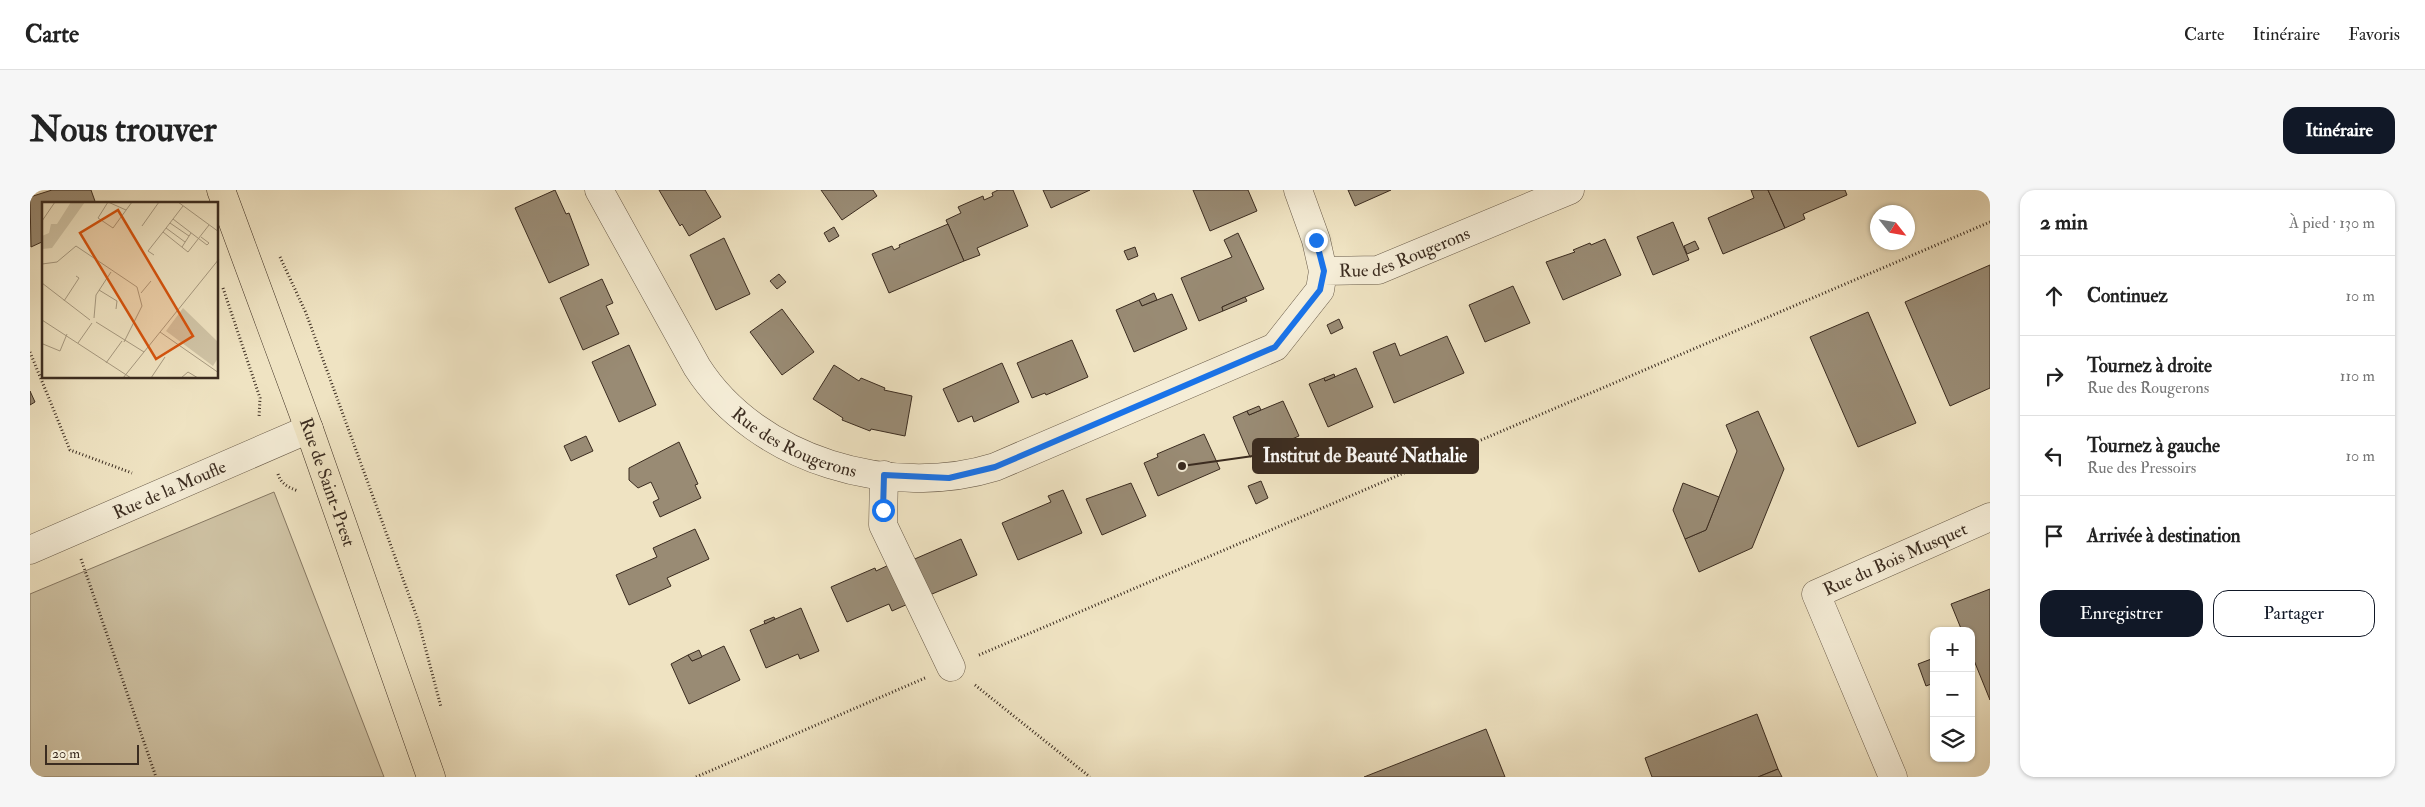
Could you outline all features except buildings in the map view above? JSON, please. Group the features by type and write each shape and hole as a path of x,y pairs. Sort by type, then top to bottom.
{"main road":[{"name":"Rue de Saint-Prest","path":"221,190 336,504 432,777"}],"street":[{"name":"Rue des Rougerons","path":"599,190 697,368 717,395 735,412 781,444 832,464 884,475 949,478 995,467 1275,347 1320,290 1324,271 1378,270 1570,190"},
{"path":"1298,190 1316,240 1324,271"},
{"name":"Rue de la Moufle","path":"30,550 309,429"},
{"path":"884,475 883,525 951,667"},
{"name":"Rue du Bois Musquet","path":"1893,777 1816,594 1990,516"}],"path":[{"path":"696,777 1990,222"},
{"path":"277,250 306,313 418,620 442,713"},
{"path":"220,282 260,398 258,415 280,481 336,504"},
{"path":"30,352 70,450 172,488"},
{"path":"72,532 156,777"},
{"path":"951,667 1090,777"}],"shaded area":[{"path":"274,492 384,777 30,777 30,594"}],"place":[{"name":"Institut de Beauté Nathalie","path":"1182,466"}],"route":[{"path":"883,510 884,475 915,478 949,478 973,474 995,467 1275,347 1320,290 1324,271 1316,240"}]}
